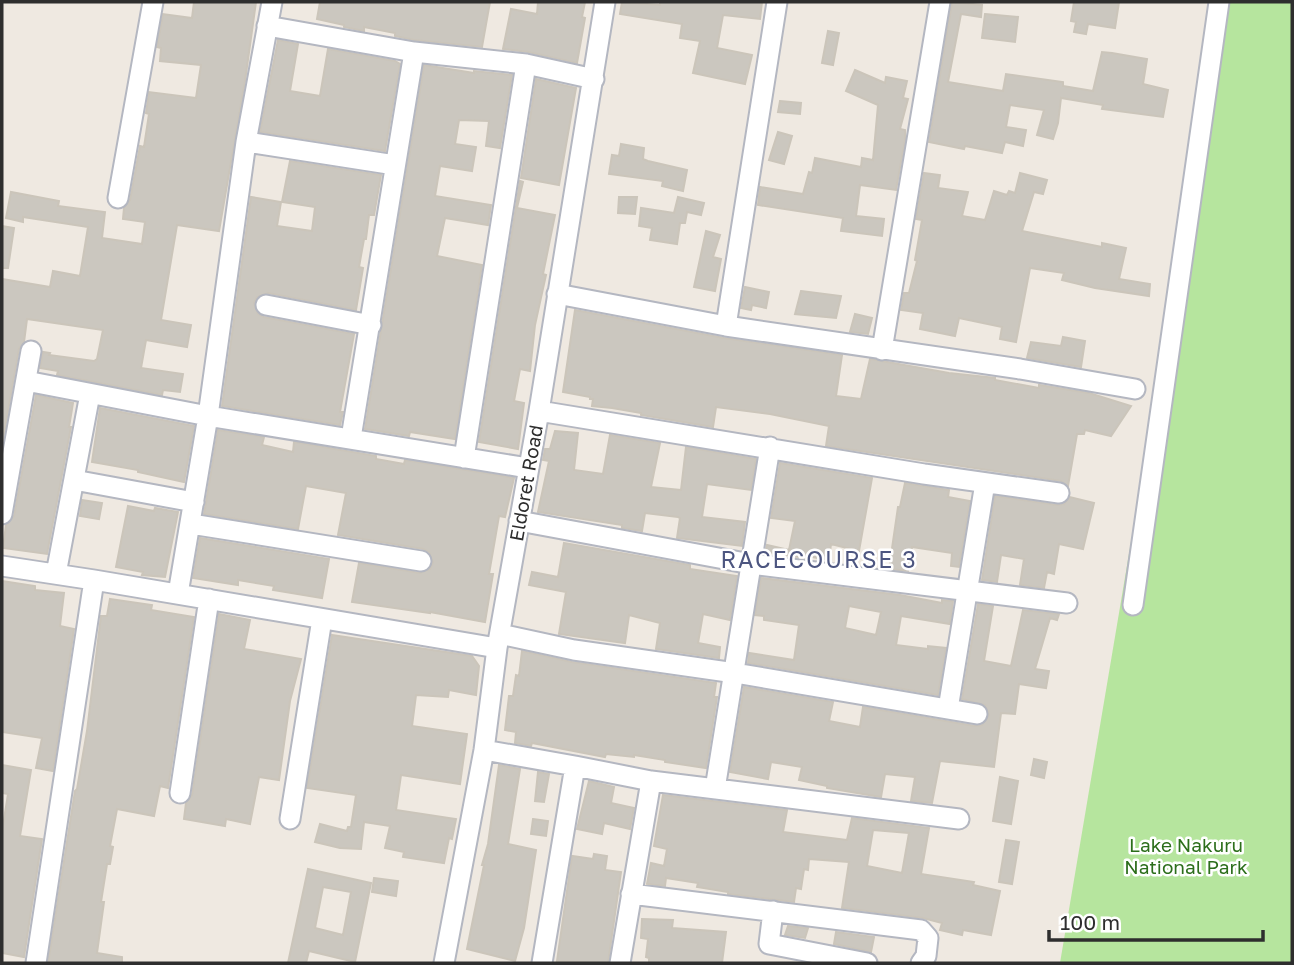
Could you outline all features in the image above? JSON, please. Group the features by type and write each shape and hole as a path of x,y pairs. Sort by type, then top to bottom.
{"street":[{"path":"118,198 153,2"},
{"path":"178,594 208,416 246,142 272,2"},
{"name":"Eldoret Road","path":"444,963 484,750 498,641 539,411 605,2"},
{"path":"726,326 777,2"},
{"path":"882,350 940,2"},
{"path":"1133,605 1219,2"},
{"path":"267,26 414,52 526,64 594,79"},
{"path":"351,438 414,52"},
{"path":"464,458 526,64"},
{"path":"246,142 395,165"},
{"path":"557,294 726,326 1020,369 1135,389"},
{"path":"266,305 371,325"},
{"path":"2,514 31,351"},
{"path":"26,381 208,416 528,468"},
{"path":"56,574 90,394"},
{"path":"539,411 1059,493"},
{"path":"716,789 770,447"},
{"path":"74,480 194,502"},
{"path":"948,709 985,483"},
{"path":"519,521 751,564 1068,603"},
{"path":"191,524 421,561"},
{"path":"2,566 209,598 322,619 734,673 977,714"},
{"path":"36,963 94,580"},
{"path":"180,793 209,598"},
{"path":"290,819 322,619"},
{"path":"484,750 651,781 959,819"},
{"path":"542,963 575,766"},
{"path":"620,963 651,781"},
{"path":"631,894 920,930 928,938 926,956 921,963"},
{"path":"773,911 769,944 867,963"}],"green space":[{"name":"Lake Nakuru National Park","path":"1222,2 1292,2 1292,963 1060,963"}],"building":[{"path":"194,2 256,2 219,231 177,225 161,320 191,325 187,347 146,340 141,368 183,374 180,392 163,390 162,395 57,375 58,371 40,368 43,352 94,361 97,359 103,330 27,319 2,445 2,279 50,287 53,271 80,276 88,227 23,217 23,222 6,218 11,192 59,201 58,206 105,212 102,238 142,244 145,222 123,219 124,208 130,200 140,146 144,147 149,92 196,98 201,65 160,61 161,48 157,47 163,14 192,18"},
{"path":"320,2 490,2 482,47 414,40 364,27 364,31 344,27 317,19"},
{"path":"538,2 585,2 577,63 503,49 511,9 537,14"},
{"path":"622,2 660,5 660,2 762,2 760,19 723,15 717,48 752,55 745,84 693,73 700,41 680,38 682,24 620,14"},
{"path":"952,2 982,5 981,17 961,14 948,82 1003,91 1006,74 1063,82 1063,86 1093,91 1102,52 1112,53 1147,59 1143,84 1168,90 1163,117 1102,109 1103,105 1061,98 1053,139 1037,135 1044,110 1010,105 1006,127 1026,130 1023,146 1005,142 1002,153 929,142"},
{"path":"1074,2 1119,2 1115,28 1088,24 1086,34 1074,32 1076,22 1071,21"},
{"path":"985,14 1018,17 1015,42 982,38"},
{"path":"828,31 839,33 833,65 822,63"},
{"path":"278,40 298,44 290,91 320,96 328,49 400,64 385,151 260,132"},
{"path":"424,65 474,73 512,75 500,148 486,146 489,121 459,120 455,144 476,147 472,171 440,166 435,196 491,205 488,225 445,218 437,256 482,265 455,439 365,429"},
{"path":"855,70 885,83 886,77 907,81 903,98 908,99 900,129 905,130 905,140 896,190 860,185 856,216 884,219 882,236 841,231 843,218 758,205 760,187 803,194 815,158 861,167 862,158 873,160 878,105 846,91"},
{"path":"536,79 576,88 559,185 521,178"},
{"path":"780,101 801,103 800,114 778,112"},
{"path":"778,132 792,136 784,164 769,160"},
{"path":"621,144 644,148 643,159 648,161 687,170 683,191 662,186 663,181 609,174 612,155 619,156"},
{"path":"290,161 381,175 374,215 369,215 364,239 359,267 363,268 356,310 268,293 257,297 254,303 258,314 264,317 354,334 340,425 222,406 251,197 281,202 277,226 312,231 315,207 282,202"},
{"path":"924,173 940,175 938,188 968,192 962,216 985,220 994,191 1007,195 1009,191 1015,193 1020,173 1047,180 1043,194 1034,192 1022,231 1102,247 1102,243 1126,248 1119,279 1150,284 1149,296 1095,288 1062,280 1064,273 1030,268 1016,342 1000,339 1002,327 959,318 955,336 920,329 923,313 901,310 904,293 909,293 917,261 915,260 922,220 916,219"},
{"path":"520,181 523,182 517,208 555,215 543,274 546,275 535,325 530,371 520,369 514,401 524,403 518,449 479,442"},
{"path":"619,197 637,197 635,214 618,213"},
{"path":"678,197 704,203 701,215 687,212 685,223 680,223 677,244 650,240 652,228 639,226 641,208 674,213"},
{"path":"2,226 14,228 8,268 2,268"},
{"path":"706,231 720,235 713,257 721,259 715,291 694,287"},
{"path":"745,287 769,292 766,308 752,305 751,310 741,308"},
{"path":"801,291 841,296 836,318 795,314"},
{"path":"575,310 724,338 842,355 836,396 861,399 870,359 995,378 1039,388 1039,385 1089,393 1131,406 1111,436 1085,430 1084,434 1077,434 1068,486 1061,481 826,446 829,426 770,414 716,407 713,427 641,415 592,406 593,399 590,397 563,392"},
{"path":"855,314 872,318 868,334 850,332"},
{"path":"1063,337 1085,341 1081,367 1027,358 1031,342 1061,346"},
{"path":"36,395 73,403 71,427 47,554 3,548 6,525 14,516"},
{"path":"100,408 194,426 184,482 92,462"},
{"path":"218,430 264,437 262,445 293,452 294,442 376,456 376,459 404,464 405,460 514,478 505,517 499,516 489,574 493,574 485,622 352,602 359,563 420,573 430,569 433,562 429,552 423,549 338,535 346,493 306,486 298,529 204,514"},
{"path":"555,431 578,433 574,470 603,474 610,435 660,443 651,487 681,490 686,447 756,459 751,490 707,484 702,517 745,522 742,546 677,538 678,517 645,513 642,531 622,528 622,525 538,512 549,461 543,460 545,449 550,449"},
{"path":"780,463 872,478 859,551 831,544 829,560 765,553 767,545 789,550 795,521 771,518"},
{"path":"905,483 949,490 948,497 970,501 959,567 951,566 952,553 912,547 908,571 889,569 898,507"},
{"path":"995,496 1057,505 1064,504 1070,497 1094,503 1083,549 1059,544 1054,574 1047,572 1044,588 1020,585 1024,559 1001,555 997,582 982,580"},
{"path":"82,500 102,503 99,519 80,516"},
{"path":"128,506 178,512 165,577 142,575 143,572 116,567"},
{"path":"200,538 329,559 322,598 273,590 274,586 238,580 238,585 193,578"},
{"path":"564,543 737,576 730,620 703,614 698,643 720,647 719,658 656,649 660,623 629,615 625,643 559,634 566,592 529,585 532,572 558,577"},
{"path":"761,578 900,595 942,603 942,600 953,601 950,624 901,616 896,645 946,648 938,695 748,663 749,653 794,660 799,625 764,620 764,616 755,615","holes":["849,606 881,612 876,635 845,628"]},
{"path":"2,581 35,586 35,590 64,593 60,626 74,629 53,771 36,768 42,738 2,732"},
{"path":"110,599 152,605 151,610 194,617 168,788 160,786 154,816 117,809 110,846 113,847 110,864 107,864 101,902 104,902 97,953 122,957 122,963 48,963 87,731 101,616 107,616"},
{"path":"978,604 993,606 984,661 1011,666 1023,610 1059,614 1057,620 1050,618 1035,669 1049,671 1046,688 1019,684 1015,714 1001,713 994,767 940,761 932,803 911,801 915,777 885,774 881,797 827,788 799,780 802,767 771,762 768,779 730,772 744,687 833,702 829,721 860,727 863,707 982,725 989,715 985,705 962,699"},
{"path":"219,614 250,620 244,649 301,659 290,701 279,780 259,777 250,824 226,819 225,826 184,819 186,803 192,795"},
{"path":"332,635 472,656 479,666 476,695 449,690 448,697 416,695 412,726 467,734 460,784 401,775 396,810 456,819 444,863 403,857 404,852 385,848 390,826 364,822 361,849 340,848 315,842 320,824 347,831 348,827 351,827 356,795 307,788"},
{"path":"522,651 572,662 716,683 714,697 717,697 706,768 634,755 606,754 605,757 532,743 531,746 515,743 516,732 505,730 509,696 513,696 516,675 519,676"},
{"path":"1034,759 1047,762 1044,778 1031,775"},
{"path":"2,765 31,770 20,836 42,839 24,957 2,953 2,832 8,794 2,793"},
{"path":"499,765 520,769 508,844 536,850 524,928 515,961 467,949 488,844"},
{"path":"538,772 549,774 544,802 535,801"},
{"path":"1000,777 1018,781 1011,824 993,821"},
{"path":"589,781 614,787 611,803 634,808 630,829 604,823 602,834 577,829"},
{"path":"663,795 787,810 783,832 847,840 852,818 929,828 921,874 974,882 973,885 1000,891 991,935 963,930 962,935 940,930 942,923 923,918 842,908 849,862 809,859 808,870 804,869 801,889 796,888 794,902 728,894 697,887 698,883 666,878 665,886 647,884 651,863 664,866 667,849 654,846","holes":["873,830 909,833 902,873 867,866"]},
{"path":"533,819 548,821 546,836 531,834"},
{"path":"1006,840 1019,842 1012,884 999,882"},
{"path":"594,854 607,856 605,870 621,872 608,963 557,961 572,856 593,859"},
{"path":"308,869 371,883 355,962 309,951 306,963 288,963","holes":["323,887 351,892 343,935 315,928"]},
{"path":"374,878 398,881 396,896 372,892"},
{"path":"642,919 673,920 672,928 726,932 722,963 649,963 649,958 646,957 648,939 641,938"},
{"path":"788,926 808,928 805,938 785,935"},
{"path":"836,932 874,937 871,952 834,944"}],"district":[{"name":"RACECOURSE 3","path":"819,560"}]}
